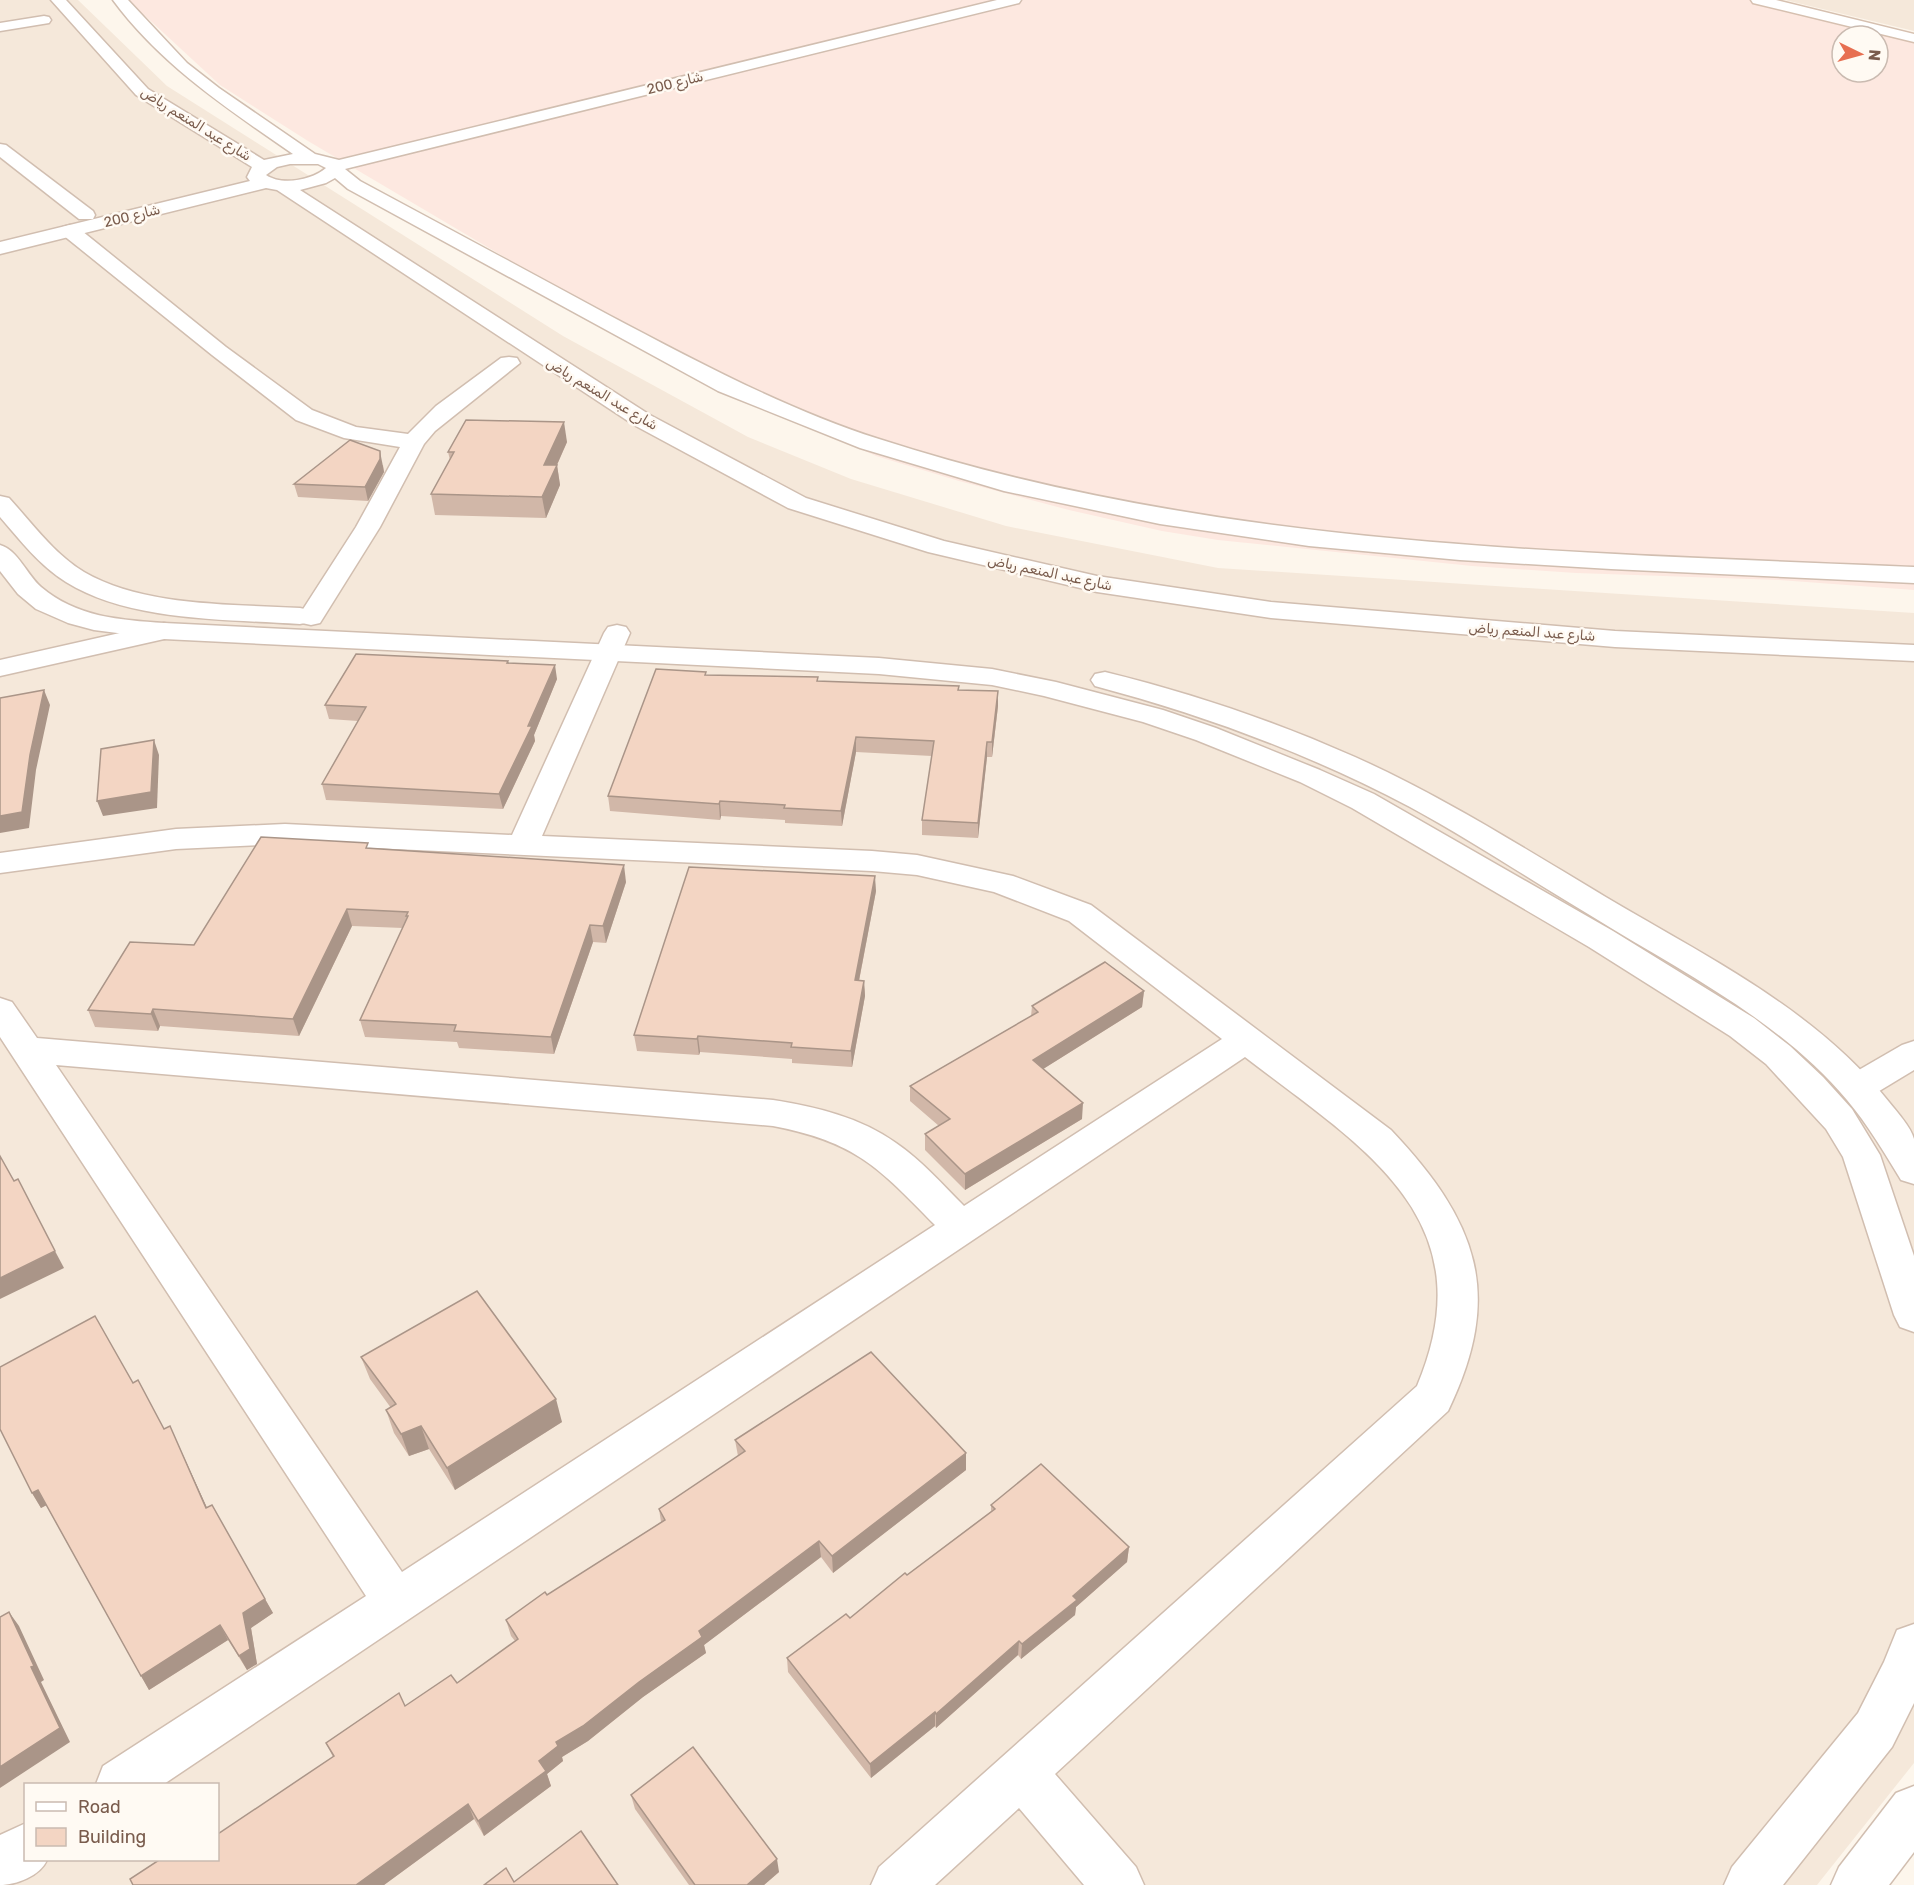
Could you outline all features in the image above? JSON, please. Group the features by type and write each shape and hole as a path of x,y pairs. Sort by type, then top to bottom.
{"street":[{"name":"شارع عبد المنعم رياض","path":"58,0 142,92 266,178 642,420 797,503 937,547 1097,584 1271,610 1615,639 1914,653"},
{"path":"120,0 182,66 213,91 325,163 354,185 726,386 782,412 845,437 915,460 991,482 1074,502 1161,519 1253,533 1347,543 1574,559 1914,575"},
{"name":"شارع 200","path":"325,163 970,0"},
{"name":"شارع 200","path":"325,163 1014,0"},
{"path":"1758,0 1914,38"},
{"path":"1803,0 1914,26"},
{"path":"0,27 44,20"},
{"path":"0,149 86,215"},
{"path":"266,178 290,159 325,163"},
{"path":"266,178 312,182 328,177 325,163"},
{"name":"شارع 200","path":"0,236 86,215 266,178"},
{"name":"شارع 200","path":"0,248 266,178"},
{"path":"70,231 304,416 352,433 414,442"},
{"path":"311,617 368,528 414,442 444,411 509,363"},
{"path":"0,503 11,529 76,578 108,592 170,605 879,666 1003,680 1100,701 1206,734 1311,776 1363,801 1601,939 1742,1027 1778,1055 1839,1119 1861,1155 1914,1315"},
{"path":"0,553 32,593 55,608 109,625 164,631 902,650 999,658 1157,693 1260,727 1370,773 1423,802 1764,1006 1829,1057 1858,1087 1883,1118 1914,1170"},
{"path":"0,668 164,631"},
{"path":"523,845 613,643"},
{"path":"0,863 176,839 242,835 327,835 872,861 917,865 1002,883 1080,913 1378,1140 1401,1162 1437,1213 1449,1241 1458,1283 1460,1304 1457,1336 1448,1368 1433,1398 897,1885"},
{"path":"0,1010 396,1602"},
{"path":"124,1783 1246,1040"},
{"path":"27,1050 773,1113 806,1119 837,1128 885,1155 962,1228"},
{"path":"1858,1087 1914,1054"},
{"path":"1750,1885 1875,1730 1904,1673 1914,1646"},
{"path":"1022,1772 1118,1885"},
{"path":"1857,1885 1914,1811"},
{"path":"0,1865 24,1849"}],"shaded area":[{"path":"0,0 78,0 167,86 563,336 748,437 851,479 1006,526 1218,568 1914,613 1914,1763 1817,1885 0,1885"},
{"path":"128,0 1778,0 1877,24 1830,24 1830,84 1890,84 1890,27 1914,33 1914,590 1779,580 1576,573 1472,566 1218,540 1162,531 1069,510 959,481 876,456 726,388 308,141 220,85"},
{"path":"1785,0 1914,0 1914,31"}],"building":[{"path":"466,420 564,422 544,465 557,465 542,497 431,494 454,452 448,452"},
{"path":"350,440 380,451 380,459 365,487 294,484"},
{"path":"356,654 555,665 528,726 532,726 499,794 322,784 366,707 325,705"},
{"path":"656,669 706,672 705,675 818,677 817,681 959,686 958,690 998,691 992,742 987,742 978,823 922,820 934,741 856,737 841,811 784,808 785,805 720,801 719,804 608,796"},
{"path":"44,690 30,755 22,812 0,816 0,698"},
{"path":"154,740 151,792 97,801 101,749"},
{"path":"261,837 368,843 366,848 624,865 603,926 590,925 551,1037 454,1031 456,1025 360,1020 408,912 347,909 293,1019 153,1009 151,1014 88,1010 130,942 194,945"},
{"path":"689,867 875,876 855,980 864,981 851,1051 791,1047 792,1043 698,1036 697,1039 634,1035"},
{"path":"1105,962 1144,991 1033,1060 1083,1103 965,1174 925,1134 950,1119 910,1086 1038,1012 1032,1006"},
{"path":"0,1156 14,1181 18,1179 55,1251 0,1278"},
{"path":"477,1291 556,1399 447,1468 421,1426 401,1434 386,1410 396,1404 361,1357"},
{"path":"95,1316 133,1383 138,1380 164,1429 170,1426 206,1508 212,1505 265,1599 243,1613 250,1649 239,1656 220,1625 141,1676 38,1490 32,1493 0,1429 0,1367"},
{"path":"871,1352 966,1453 832,1556 819,1541 699,1631 702,1637 583,1726 556,1742 558,1746 539,1761 546,1771 478,1821 468,1804 356,1885 133,1885 130,1879 157,1861 219,1861 219,1833 334,1756 326,1743 399,1693 405,1706 451,1675 457,1683 518,1639 506,1620 545,1592 547,1595 665,1520 659,1509 745,1451 735,1440"},
{"path":"1041,1464 1129,1547 1073,1596 1077,1600 1022,1644 1019,1641 936,1714 935,1712 870,1764 787,1658 846,1614 850,1618 905,1573 907,1575 995,1509 991,1505"},
{"path":"9,1612 34,1666 31,1667 60,1728 0,1767 0,1617"},
{"path":"693,1747 777,1859 747,1885 695,1885 631,1795"},
{"path":"581,1831 618,1885 484,1885 506,1868 514,1882"}]}
